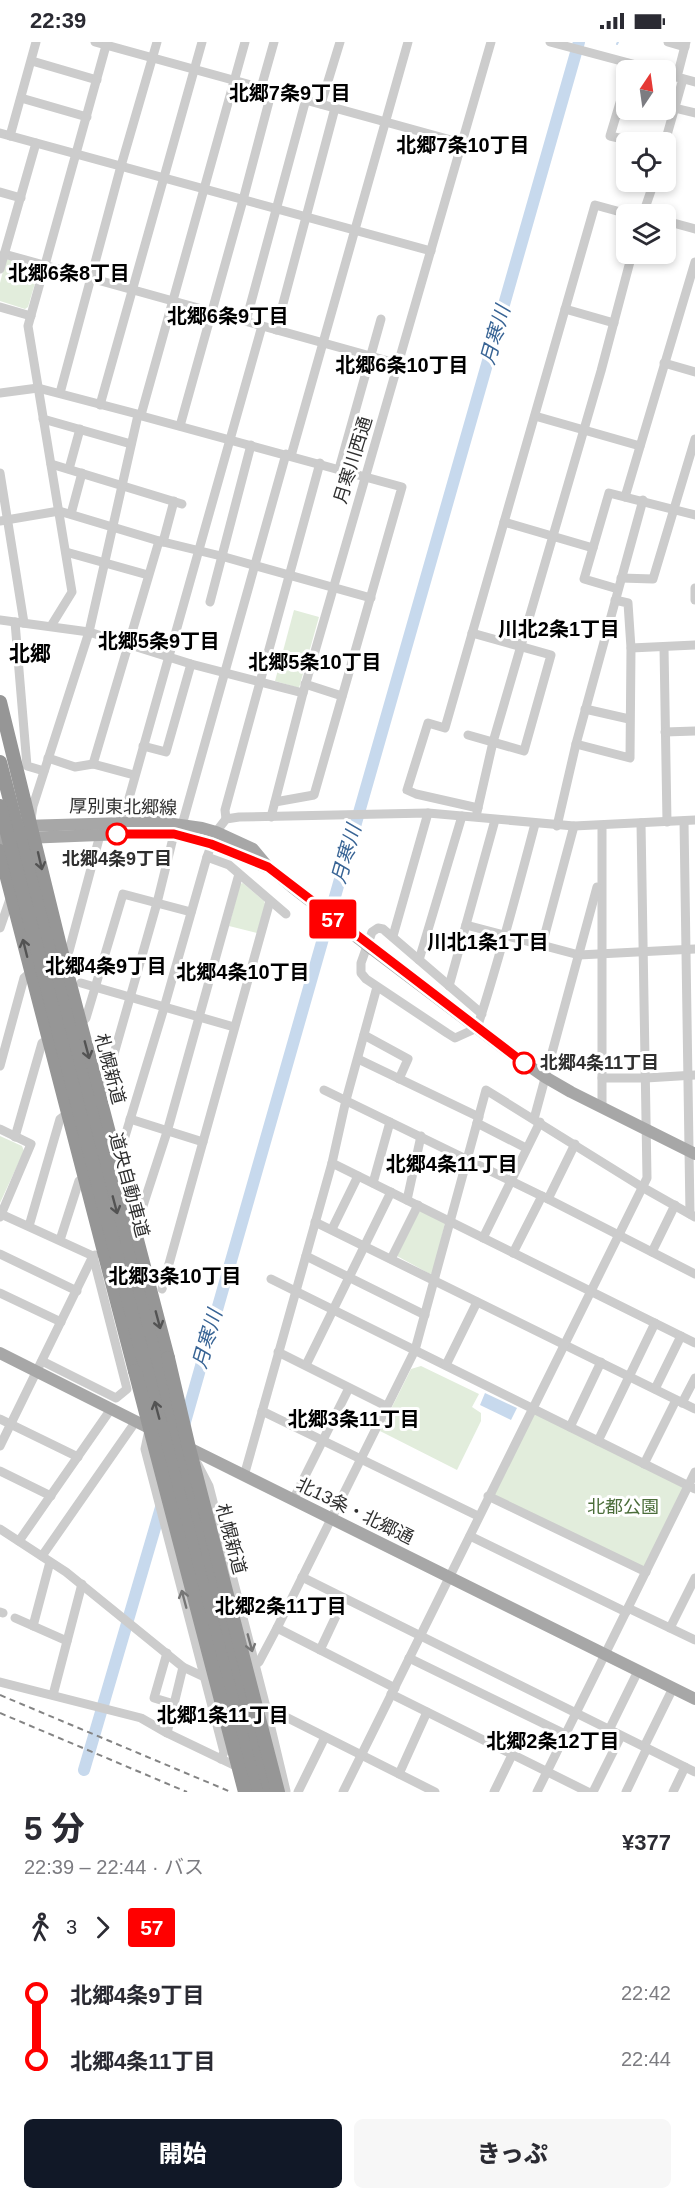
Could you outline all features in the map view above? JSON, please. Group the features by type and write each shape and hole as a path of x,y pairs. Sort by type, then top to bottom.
{"highway":[{"name":"札幌新道","path":"0,702 189,1448 284,1792"},
{"name":"道央自動車道","path":"0,762 268,1792"},
{"name":"道央自動車道","path":"0,806 256,1792"},
{"path":"0,851 85,1177 99,1254 135,1371 245,1792"}],"main road":[{"name":"厚別東北郷線","path":"0,839 32,831 159,822 178,830 253,849 268,867 292,887 545,1077 692,1152"},
{"name":"厚別東北郷線","path":"0,827 100,835 178,830"},
{"name":"北13条・北郷通","path":"0,1353 39,1367 111,1409 695,1699"}],"street":[{"path":"10,136 36,42"},
{"path":"95,42 462,143"},
{"path":"60,393 157,42"},
{"path":"100,405 202,42"},
{"path":"32,831 31,812 89,632 130,444 138,415 141,416 245,42"},
{"path":"180,426 243,200 274,42"},
{"path":"321,104 340,42"},
{"path":"98,1093 104,1089 131,998 254,565 322,343 408,42"},
{"name":"月寒川西通","path":"271,817 304,689 490,42"},
{"path":"551,42 616,60"},
{"path":"668,42 685,45 676,91"},
{"path":"51,626 72,592 28,326 107,44"},
{"path":"32,61 97,80"},
{"path":"676,77 695,82"},
{"path":"21,98 87,117"},
{"path":"246,321 306,99"},
{"path":"276,330 335,108"},
{"path":"676,108 695,113"},
{"path":"616,116 610,136 616,137"},
{"path":"0,133 431,251"},
{"path":"0,269 36,143"},
{"path":"0,192 21,198"},
{"path":"616,211 595,205 445,728 428,723 407,790 495,820 557,826 602,826 695,820"},
{"path":"676,224 695,229"},
{"path":"4,254 399,364"},
{"path":"625,497 695,262"},
{"path":"477,812 493,742 584,430 629,264"},
{"path":"0,307 31,316"},
{"path":"565,309 614,323"},
{"path":"339,469 381,319"},
{"path":"122,824 262,326"},
{"path":"664,363 695,372"},
{"path":"0,393 38,388 60,393 402,487 314,795 275,802"},
{"path":"535,416 640,446"},
{"path":"43,419 130,444"},
{"path":"69,469 80,429"},
{"path":"621,578 653,579 695,439"},
{"path":"210,602 251,445"},
{"path":"113,1152 123,1143 207,857 214,838 226,819 225,810 320,463"},
{"path":"51,464 178,502 148,575 93,764"},
{"path":"0,473 4,520 20,623 27,766 44,771"},
{"path":"71,514 82,473"},
{"path":"618,589 584,579 609,493 695,514"},
{"path":"557,826 585,709 643,500"},
{"path":"4,520 59,511 371,598"},
{"path":"504,522 593,548"},
{"path":"66,552 148,575"},
{"path":"695,588 695,600"},
{"path":"576,744 630,758 631,648 628,603 615,600"},
{"path":"0,620 89,632 225,673 342,696"},
{"path":"468,735 524,751 551,655 472,633"},
{"path":"631,648 695,645"},
{"path":"664,647 667,822"},
{"path":"143,746 166,752 191,664"},
{"path":"585,709 629,719"},
{"path":"665,732 695,731"},
{"path":"48,758 75,766 93,764 134,776"},
{"path":"226,819 388,813 462,816 477,812"},
{"path":"393,936 428,813"},
{"path":"420,960 462,816"},
{"path":"449,986 495,820"},
{"path":"684,821 690,949 692,1215"},
{"path":"343,1792 647,1178 641,823"},
{"path":"482,1014 383,929 374,929 372,932 361,963 361,973 366,979 455,1038 477,1028 482,1014 505,936 535,824"},
{"path":"542,945 574,826"},
{"path":"602,826 600,876 602,1107"},
{"path":"62,954 69,951 100,835"},
{"path":"207,857 229,865 286,914"},
{"path":"132,1225 138,1221 167,1132 239,874"},
{"path":"483,1238 511,1182 537,1121 545,1077 600,876"},
{"path":"0,928 12,894"},
{"path":"80,1024 86,1018 123,894 191,912"},
{"path":"162,1288 270,901"},
{"path":"466,925 579,955 690,949"},
{"path":"0,1066 24,978 31,972"},
{"path":"81,983 234,1027"},
{"path":"244,1476 332,1163 346,1100 377,987"},
{"path":"364,1035 408,1059 399,1079"},
{"path":"15,1137 42,1043 50,1039"},
{"path":"358,1059 478,1120 526,1148"},
{"path":"602,1078 691,1075"},
{"path":"324,1090 545,1197 695,1274"},
{"path":"255,1665 259,1662 277,1628 415,1350 452,1222 486,1090 642,1187 692,1215"},
{"path":"29,1226 60,1119 68,1113"},
{"path":"130,1119 202,1142"},
{"path":"373,1183 390,1122"},
{"path":"0,1129 31,1144 1,1215 99,1254"},
{"path":"407,1200 421,1136"},
{"path":"513,1253 575,1144"},
{"path":"332,1163 695,1343"},
{"path":"332,1229 358,1176"},
{"path":"60,1240 79,1181 85,1177"},
{"path":"306,1365 391,1192"},
{"path":"391,1259 418,1205"},
{"path":"652,1252 675,1205"},
{"path":"315,1222 695,1409"},
{"path":"0,1254 77,1291"},
{"path":"0,1446 61,1322 99,1254"},
{"path":"39,1367 116,1398 128,1389 99,1254"},
{"path":"306,1256 425,1315"},
{"path":"271,1279 692,1488"},
{"path":"0,1293 61,1322"},
{"path":"446,1365 477,1302"},
{"path":"598,1441 655,1323"},
{"path":"655,1389 681,1336"},
{"path":"278,1352 386,1406"},
{"path":"570,1427 601,1362"},
{"path":"644,1464 679,1401 695,1378"},
{"path":"293,1500 349,1388"},
{"path":"19,1541 111,1409"},
{"path":"262,1411 478,1516"},
{"path":"0,1419 78,1457"},
{"path":"33,1626 46,1559 136,1421"},
{"path":"149,1428 145,1449 224,1752 221,1759"},
{"path":"189,1448 209,1486 266,1707 284,1792"},
{"path":"0,1471 51,1496"},
{"path":"537,1792 604,1654 692,1488 695,1472"},
{"path":"488,1496 646,1572"},
{"path":"0,1529 82,1584 183,1667 435,1792"},
{"path":"470,1536 695,1641"},
{"path":"302,1578 695,1772"},
{"path":"670,1628 695,1578"},
{"path":"53,1695 82,1584"},
{"path":"320,1650 344,1599"},
{"path":"15,1618 67,1641"},
{"path":"277,1628 320,1650 427,1712 583,1791"},
{"path":"167,1653 154,1698 174,1704"},
{"path":"409,1658 565,1734"},
{"path":"167,1733 183,1667"},
{"path":"609,1730 638,1671"},
{"path":"0,1682 141,1718 284,1792"},
{"path":"626,1792 673,1688"},
{"path":"399,1774 427,1712"},
{"path":"593,1792 621,1736"},
{"path":"298,1792 325,1737"},
{"path":"494,1792 512,1755"},
{"path":"673,1792 685,1767"}],"green space":[{"path":"6,259 40,266 28,307 25,309 0,301 0,283"},
{"path":"294,610 319,617 299,688 275,681"},
{"path":"243,883 265,904 257,933 229,926 240,884"},
{"path":"0,1136 22,1146 24,1151 0,1203"},
{"path":"421,1211 445,1223 433,1273 430,1274 397,1256 418,1212"},
{"path":"421,1366 479,1394 472,1407 481,1413 481,1421 457,1470 380,1431 411,1369"},
{"name":"北都公園","path":"533,1413 684,1486 644,1569 493,1494"}],"water":[{"path":"485,1393 517,1408 511,1420 480,1405"}],"waterway":[{"name":"月寒川","path":"183,1429 579,42"},
{"name":"月寒川","path":"84,1770 162,1504"}],"railway":[{"path":"0,1695 231,1792"},
{"path":"0,1713 187,1792"}],"bus line":[{"name":"57","path":"117,834 174,834 211,844 268,867 372,949 524,1063"}],"place":[{"name":"北郷4条9丁目","path":"117,834"},
{"name":"北郷4条11丁目","path":"524,1063"}],"district":[{"name":"北郷7条9丁目","path":"290,93"},
{"name":"北郷7条10丁目","path":"463,145"},
{"name":"北郷6条8丁目","path":"69,273"},
{"name":"北郷6条9丁目","path":"228,316"},
{"name":"北郷6条10丁目","path":"402,365"},
{"name":"川北2条1丁目","path":"559,629"},
{"name":"北郷5条9丁目","path":"159,641"},
{"name":"北郷","path":"30,654"},
{"name":"北郷5条10丁目","path":"315,662"},
{"name":"川北1条1丁目","path":"488,942"},
{"name":"北郷4条9丁目","path":"106,966"},
{"name":"北郷4条10丁目","path":"243,972"},
{"name":"北郷4条11丁目","path":"452,1164"},
{"name":"北郷3条10丁目","path":"175,1276"},
{"name":"北郷3条11丁目","path":"354,1419"},
{"name":"北郷2条11丁目","path":"281,1606"},
{"name":"北郷1条11丁目","path":"223,1715"},
{"name":"北郷2条12丁目","path":"553,1741"}]}
